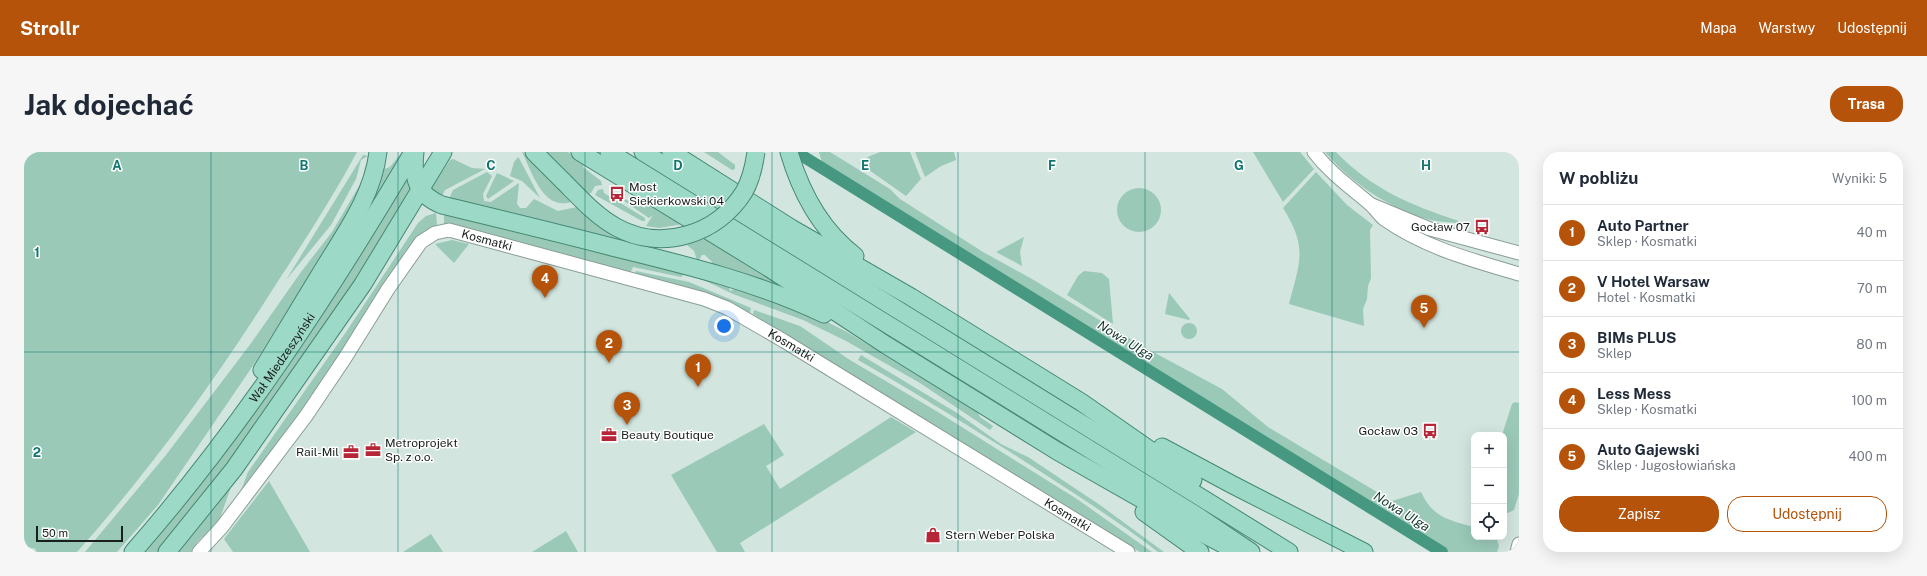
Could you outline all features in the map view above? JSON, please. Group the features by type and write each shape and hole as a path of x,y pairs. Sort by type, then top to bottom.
{"main road":[{"path":"414,152 416,176 421,191 426,197 442,205 712,273 809,307 886,345"},
{"name":"Wał Miedzeszyński","path":"133,552 188,488 226,438 318,308 414,152"},
{"name":"Wał Miedzeszyński","path":"167,552 234,469 363,284 421,191 443,152"},
{"path":"534,152 587,205 616,228 643,237 663,239 678,238 704,229 731,209 747,186 752,173 756,152"},
{"path":"580,152 769,268 886,345 1057,451 1194,529 1238,552"},
{"path":"609,152 1199,517 1251,552"},
{"path":"643,152 1289,552"},
{"path":"671,152 791,228 911,297 1081,402 1233,485 1364,552"},
{"path":"789,152 804,193 815,212 840,242 866,265 911,297"},
{"path":"226,438 259,375 351,224 364,198 377,160"},
{"path":"1081,402 1193,480 1257,532"},
{"path":"1057,451 1200,552"}],"street":[{"path":"1314,152 1339,179 1370,204 1383,218 1416,239 1463,258 1519,274"},
{"path":"1370,204 1430,229 1519,253"},
{"name":"Kosmatki","path":"198,552 222,527 306,416 345,358 388,289 421,242 435,232 449,230 704,299 727,308 784,341 1128,552"},
{"path":"1517,552 1519,544"}],"green space":[{"path":"24,152 357,152 310,231 257,314 209,385 159,454 77,552 35,552 36,549 24,546"},
{"path":"402,152 405,152 372,205 384,169 390,167"},
{"path":"522,152 571,202 561,203 553,201 546,195 540,188"},
{"path":"545,152 568,152 585,164 583,167 601,181 602,185 595,186 591,193 588,194"},
{"path":"704,152 718,152 735,165 735,169 732,170"},
{"path":"819,152 830,152 890,189 900,199 983,252 1032,279 1142,346 1222,389 1268,427 1392,501 1421,492 1436,513 1449,520 1471,526 1471,540 1497,540 1499,546 1497,552 1449,552 822,163"},
{"path":"880,152 910,152 921,179 906,196 859,163"},
{"path":"915,152 954,152 956,160 941,166 925,177"},
{"path":"1253,152 1300,152 1314,169 1283,202"},
{"path":"1325,152 1336,152 1350,165 1378,186 1424,209 1459,221 1458,223 1427,219 1399,209 1372,193 1346,174"},
{"path":"363,155 368,156 361,160 356,179 331,225 286,280"},
{"path":"518,157 540,198 522,181 510,176 514,162"},
{"path":"453,159 472,168 485,169 445,190 442,196 430,190 450,160"},
{"path":"487,172 492,176 483,194 484,201 491,202 519,183 517,204 520,208 526,208 534,199 558,211 577,207 600,227 625,241 449,199 453,190"},
{"path":"1316,172 1347,205 1373,225 1370,230 1371,278 1368,286 1367,299 1363,309 1364,326 1289,304 1299,265 1300,255 1296,234 1283,208"},
{"path":"497,173 514,181 488,199 486,196"},
{"path":"409,175 411,188 394,221 348,292 228,465 158,552 143,552 217,462 285,369 369,241"},
{"path":"362,181 343,222 250,370 158,505 117,552 85,552 166,455 249,346 301,272 332,232"},
{"path":"1139,188 1151,192 1157,198 1161,210 1157,222 1151,228 1139,232 1127,228 1121,222 1117,210 1121,198 1127,192"},
{"path":"603,189 604,193 645,218 645,221 642,221 595,195 598,190"},
{"path":"622,198 645,208 647,204 683,224 659,228 646,226 653,215 649,218 621,199"},
{"path":"436,213 437,225 424,232 417,238 322,382 238,498 248,472 346,332 418,223 426,216"},
{"path":"444,215 686,272 681,277 633,267 630,273 457,225 444,224"},
{"path":"1024,237 1020,252 1022,266 996,252"},
{"path":"707,238 790,290 711,264 712,262 705,255 702,255 699,260 697,260 694,251 687,245"},
{"path":"452,240 469,244 454,263 435,244"},
{"path":"636,271 689,282 751,308 750,313 716,297 635,274"},
{"path":"1084,271 1102,273 1109,279 1113,324 1067,295 1078,276"},
{"path":"695,276 728,283 730,291 737,288 804,310 847,332 977,411 980,417 993,426 990,430 920,383 846,341 803,320 733,294"},
{"path":"1169,293 1190,319 1189,320 1165,314"},
{"path":"754,310 800,326 850,360 933,409 1077,499 1152,552 1140,552 753,314"},
{"path":"1189,323 1195,325 1197,331 1195,337 1189,339 1183,337 1181,331 1183,325"},
{"path":"861,355 957,413 1001,444 1028,457 1100,505 1164,552 1158,552 1103,512 1065,487 1007,450 858,360"},
{"path":"1515,402 1519,403 1519,494 1514,510 1508,513 1507,432 1503,432 1512,404"},
{"path":"891,417 916,432 740,543 745,552 717,552 671,475 764,424 784,455 766,466 780,489"},
{"path":"269,481 310,552 233,552 224,539"},
{"path":"232,484 219,521 207,536 202,537 196,544 195,552 179,552 183,547 182,546"},
{"path":"566,531 578,552 532,552"},
{"path":"431,534 443,552 403,552"}],"waterway":[{"name":"Nowa Ulga","path":"796,152 1442,552"}],"place":[{"name":"Most Siekierkowski 04","path":"617,194"},
{"name":"Gocław 07","path":"1482,227"},
{"name":"Less Mess","path":"545,298"},
{"name":"Auto Gajewski","path":"1424,328"},
{"name":"V Hotel Warsaw","path":"609,363"},
{"name":"Auto Partner","path":"698,387"},
{"name":"BIMs PLUS","path":"627,425"},
{"name":"Gocław 03","path":"1430,431"},
{"name":"Beauty Boutique","path":"609,435"},
{"name":"Metroprojekt Sp. z o.o.","path":"373,450"},
{"name":"Rail-Mil","path":"351,452"},
{"name":"Stern Weber Polska","path":"933,535"}]}
